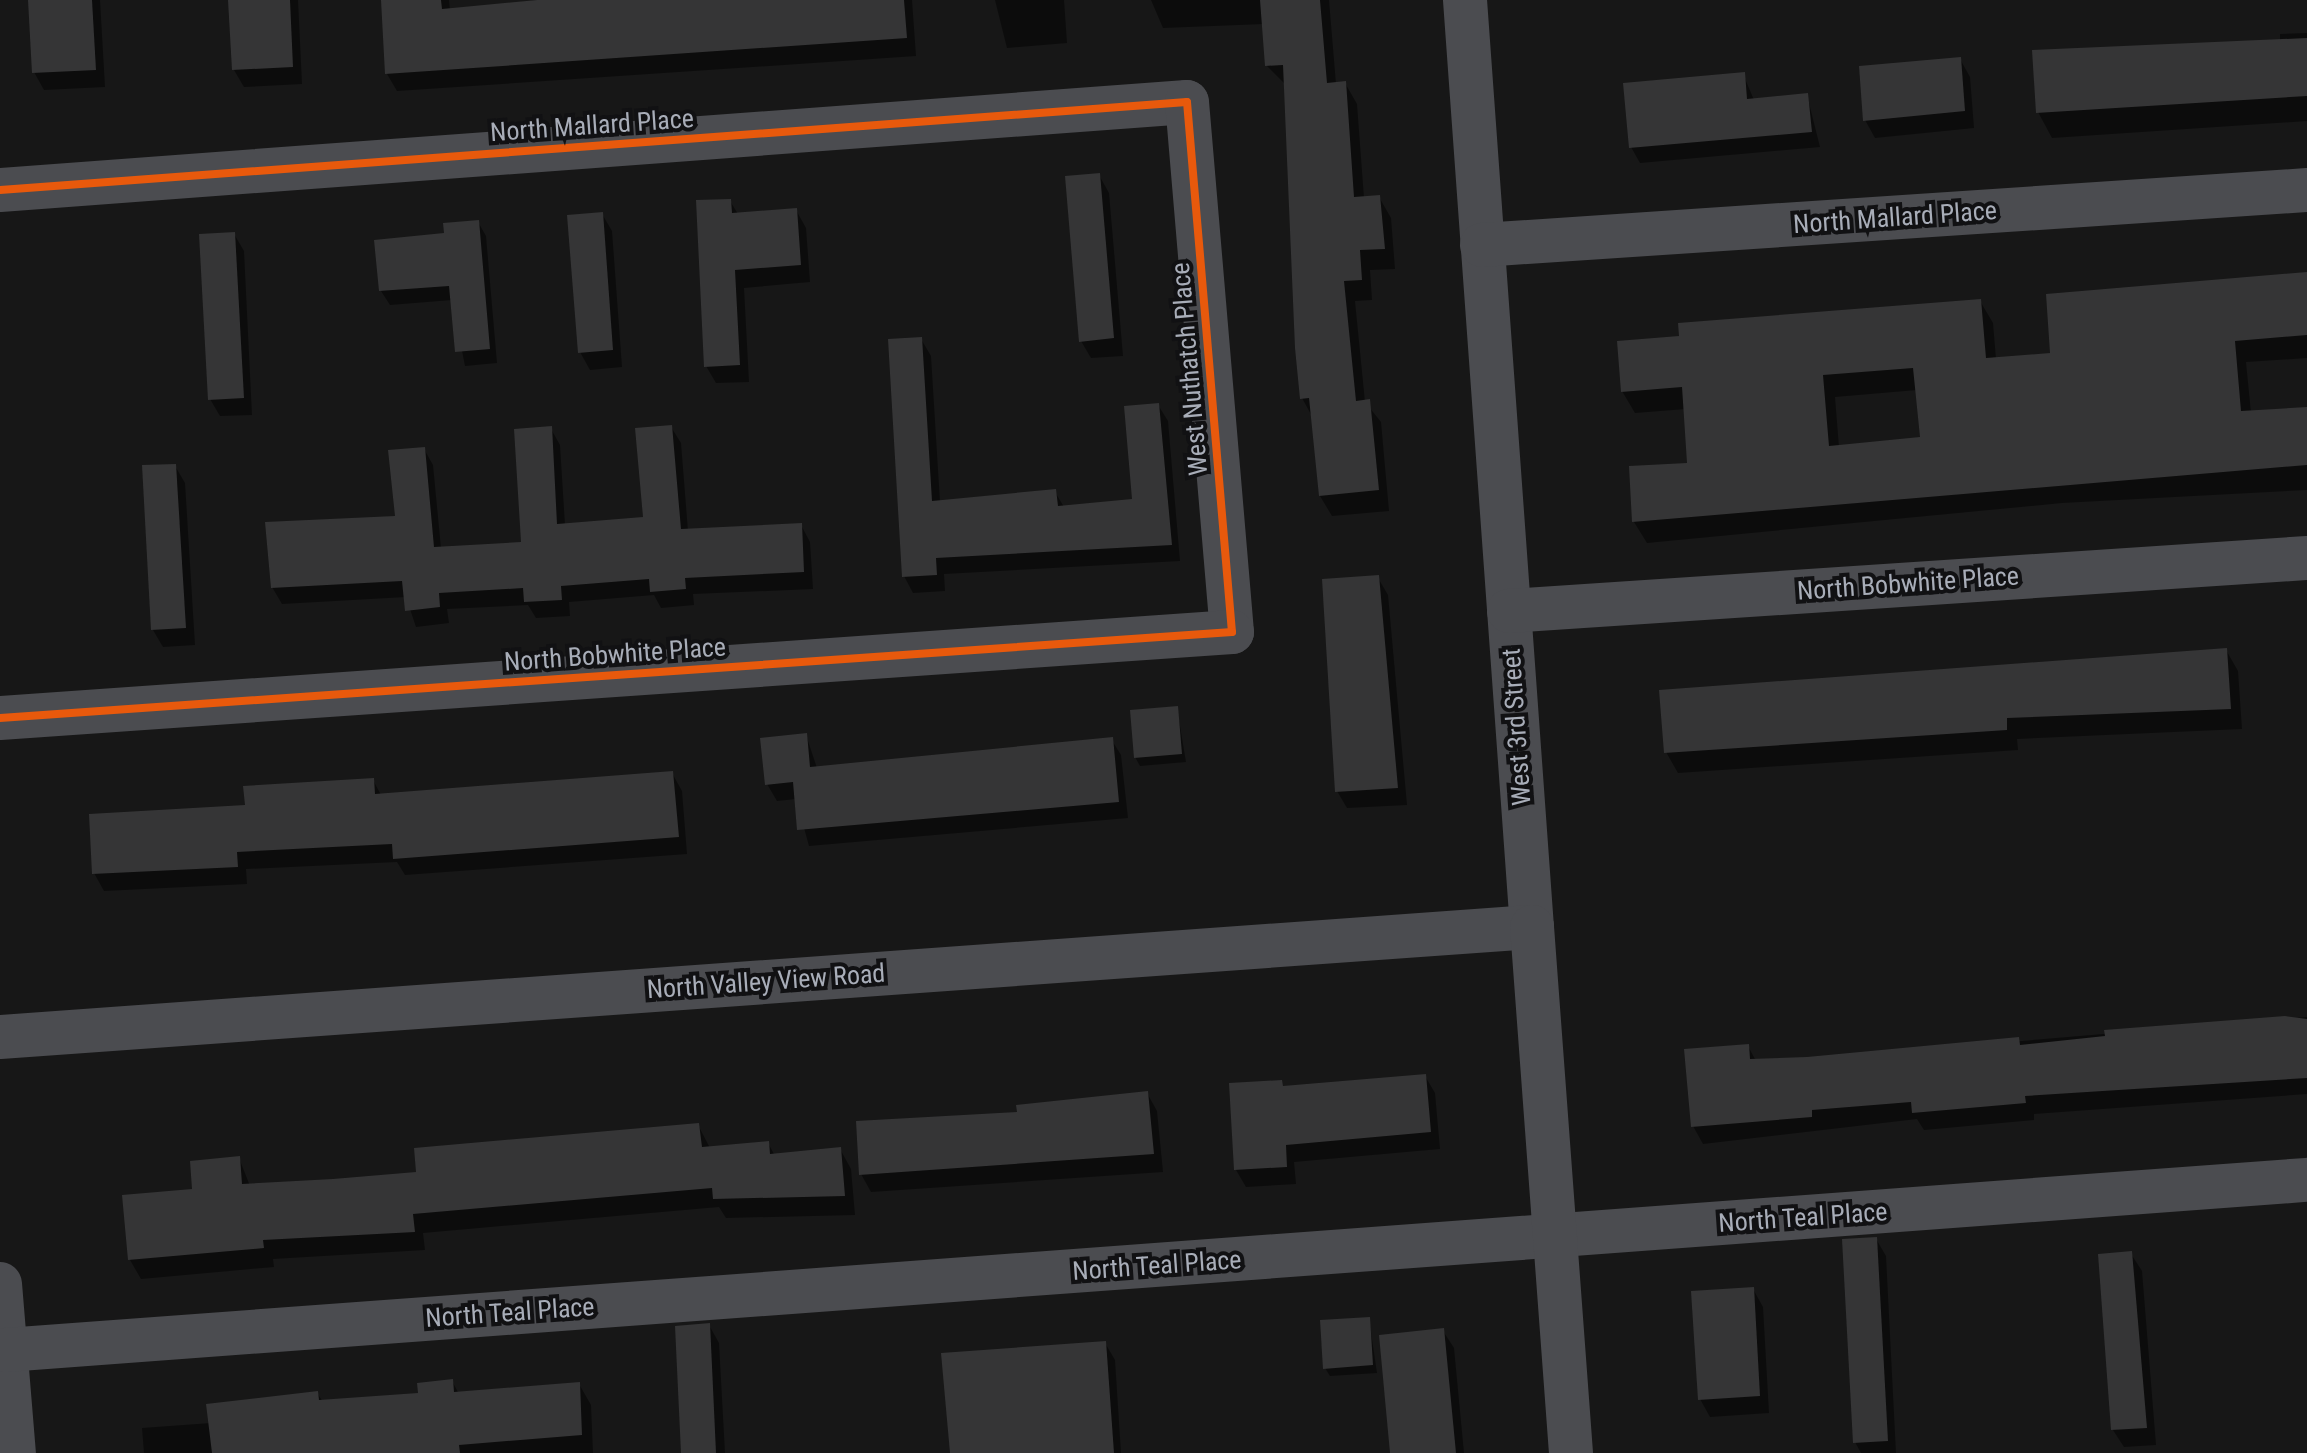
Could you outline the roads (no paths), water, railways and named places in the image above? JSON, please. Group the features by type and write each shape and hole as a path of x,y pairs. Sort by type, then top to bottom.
{"street":[{"name":"West 3rd Street","path":"1465,0 1571,1453"},
{"name":"North Mallard Place","path":"0,190 1187,102"},
{"name":"West Nuthatch Place","path":"1187,102 1232,632"},
{"name":"North Mallard Place","path":"1482,245 2307,190"},
{"name":"North Bobwhite Place","path":"1509,611 2307,558"},
{"name":"North Bobwhite Place","path":"0,718 1232,632"},
{"name":"North Valley View Road","path":"0,1037 1532,927"},
{"name":"North Teal Place","path":"6,1350 2307,1180"},
{"path":"0,1284 14,1453"}]}
